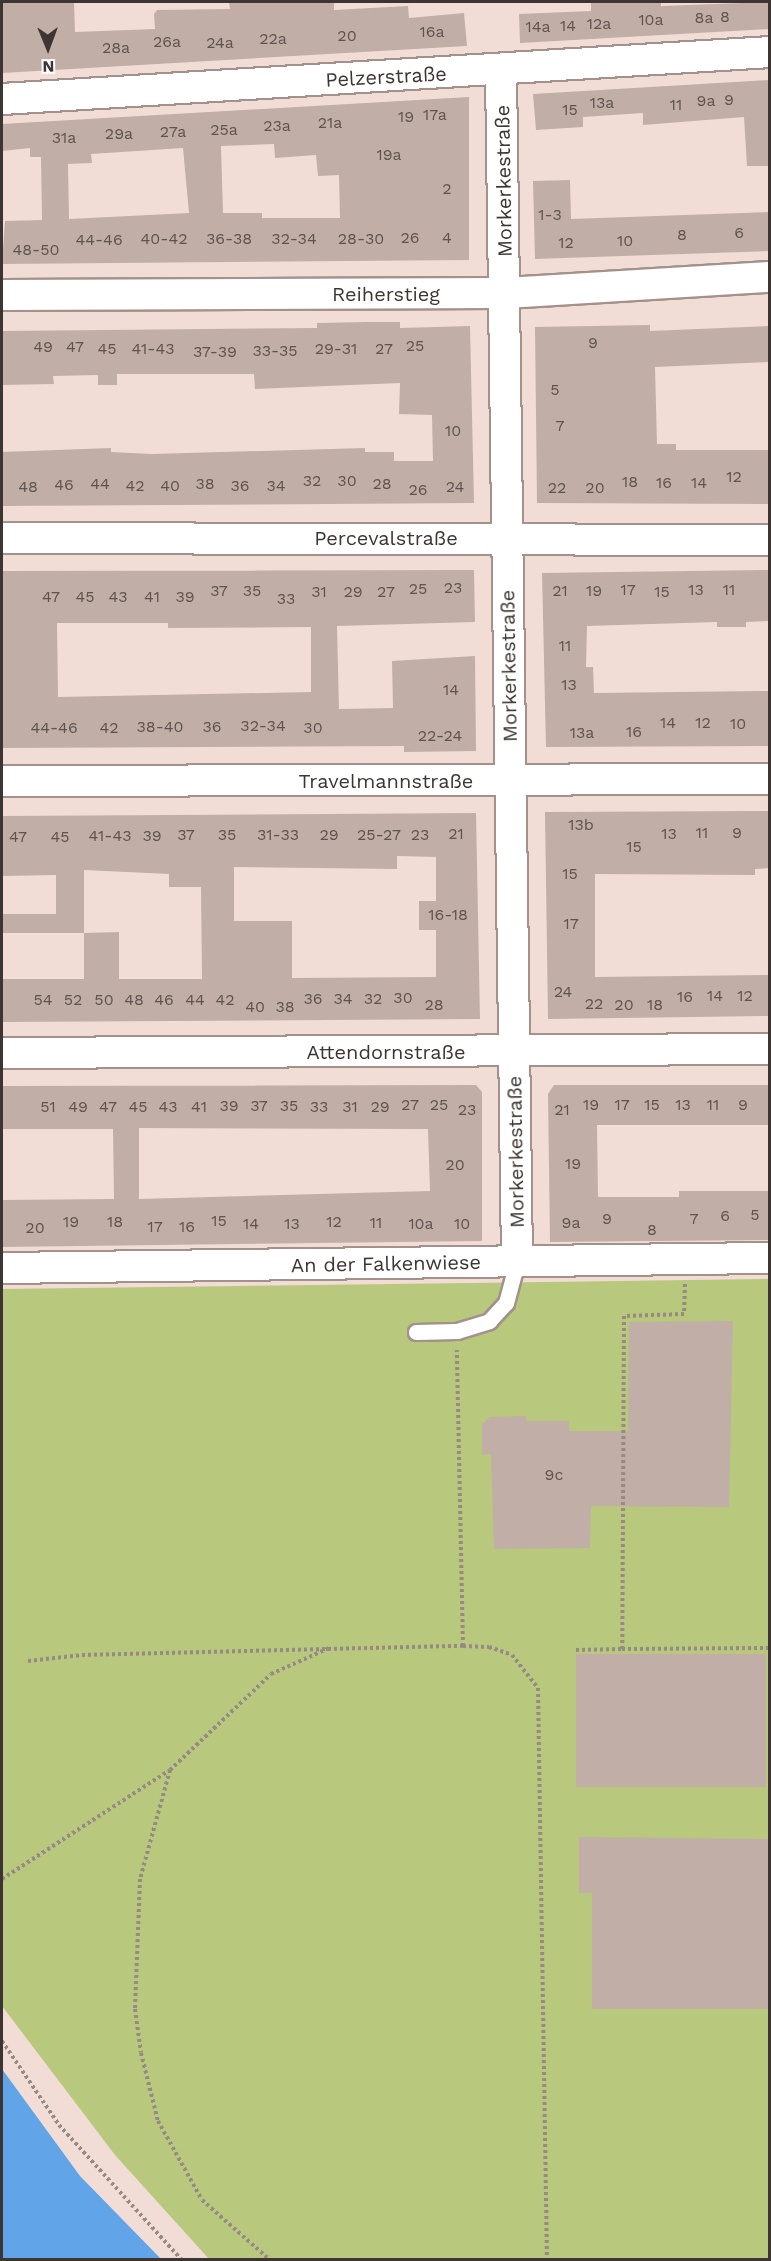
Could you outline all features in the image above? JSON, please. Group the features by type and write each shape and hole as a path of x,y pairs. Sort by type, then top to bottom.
{"street":[{"name":"Pelzerstraße","path":"2,99 501,71 770,52"},
{"name":"Morkerkestraße","path":"501,71 506,293 506,538 512,781 517,1262"},
{"name":"Reiherstieg","path":"2,295 506,293 770,278"},
{"name":"Percevalstraße","path":"2,538 770,540"},
{"name":"Travelmannstraße","path":"2,781 770,779"},
{"name":"Attendornstraße","path":"2,1053 770,1049"},
{"name":"An der Falkenwiese","path":"2,1268 770,1258"}],"lane":[{"path":"416,1332 457,1331 489,1321 506,1302 517,1262"}],"path":[{"path":"622,1649 624,1316 684,1314 685,1258"},
{"path":"457,1331 463,1646"},
{"path":"2,1879 170,1770 271,1674 333,1646"},
{"path":"28,1661 82,1654 333,1646 489,1647 512,1655 538,1688 547,2259"},
{"path":"576,1650 770,1648"},
{"path":"170,1770 140,1879 135,2009 141,2053 158,2121 202,2200 270,2259"},
{"path":"2,2041 59,2125 182,2259"}],"green space":[{"path":"769,1279 769,2259 209,2259 115,2155 2,2006 2,1289"}],"water":[{"path":"2,2069 80,2176 161,2259 2,2259"}],"building":[{"path":"2,2 74,2 75,32 155,29 154,14 157,10 230,9 229,2 334,2 334,10 408,6 409,18 464,13 467,46 2,73"},
{"path":"591,2 661,2 661,6 770,2 770,29 520,43 519,14 591,11"},
{"path":"770,80 770,166 747,166 744,117 643,125 643,113 583,117 583,127 536,130 533,94"},
{"path":"469,97 469,260 2,264 5,221 42,220 41,157 30,157 30,148 2,151 2,124","holes":["274,144 275,158 316,155 318,176 339,175 340,218 262,218 262,213 223,213 221,146","183,148 189,213 69,219 68,164 92,163 91,154"]},
{"path":"570,180 571,219 770,212 770,251 535,259 533,181"},
{"path":"400,322 400,328 470,326 474,503 2,506 2,452 111,448 111,452 152,454 365,448 365,452 394,452 394,461 433,461 432,415 399,414 400,383 255,389 254,374 117,374 117,385 98,385 98,375 53,376 54,384 2,385 2,331 317,328 317,323"},
{"path":"650,325 650,331 770,326 770,362 655,367 657,444 676,444 676,450 770,450 770,504 537,503 535,327"},
{"path":"474,570 475,622 337,626 339,709 393,708 392,661 475,656 476,751 404,752 404,746 2,748 2,571","holes":["57,623 168,623 168,628 311,627 311,692 58,697"]},
{"path":"770,570 770,621 746,622 746,627 717,627 717,622 587,626 586,667 593,667 594,693 770,691 770,746 546,747 542,573"},
{"path":"770,811 770,868 755,869 755,875 595,874 595,977 770,975 770,1016 548,1019 545,812"},
{"path":"476,813 480,1019 2,1022 2,979 84,979 84,933 2,933 2,914 56,914 56,875 2,876 2,816","holes":["397,856 436,857 436,901 419,901 419,930 436,930 436,977 292,978 292,921 234,921 234,867 397,869","84,870 169,874 169,887 201,887 202,979 119,979 119,932 84,933"]},
{"path":"476,1085 482,1092 482,1241 2,1247 2,1200 114,1199 113,1129 2,1129 2,1086","holes":["139,1128 428,1129 430,1191 139,1199"]},
{"path":"554,1085 770,1085 770,1125 597,1125 598,1197 679,1197 679,1191 770,1191 770,1240 550,1242 548,1094"},
{"path":"733,1321 729,1507 591,1506 590,1548 494,1549 491,1454 482,1455 482,1424 490,1417 526,1416 526,1421 569,1421 569,1431 628,1431 629,1322"},
{"path":"576,1654 766,1654 766,1787 576,1787"},
{"path":"579,1837 770,1839 770,2009 592,2009 592,1893 579,1893"}]}
